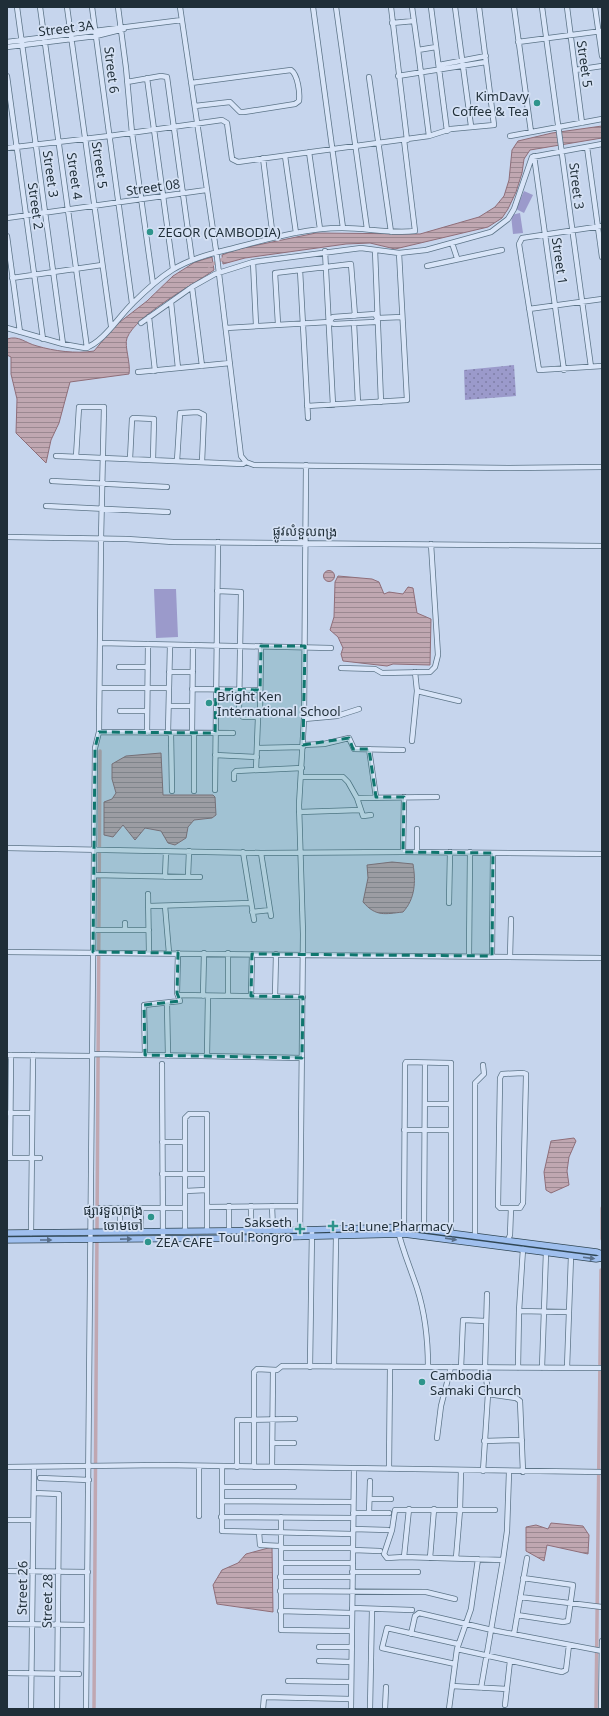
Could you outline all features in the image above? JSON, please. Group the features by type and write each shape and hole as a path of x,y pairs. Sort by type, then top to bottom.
{"main road":[{"path":"7,1233 312,1230 404,1227 424,1228 597,1252 602,1254"},
{"path":"7,1240 312,1237 398,1234 571,1256 602,1258"}],"street":[{"name":"Street 3","path":"17,7 63,344"},
{"name":"Street 4","path":"40,7 87,348"},
{"name":"Street 5","path":"67,7 111,326"},
{"name":"Street 6","path":"92,7 132,303"},
{"path":"118,7 132,133 153,284"},
{"path":"180,7 206,190 217,255 242,456 246,462 254,465 509,468 602,467"},
{"path":"313,7 343,228"},
{"path":"336,7 367,230"},
{"path":"7,328 63,344 87,348 100,339 132,303 153,284 173,270 192,260 217,255 273,238 320,229 343,228 391,232 414,232 416,230 391,7"},
{"path":"412,7 429,136"},
{"path":"431,7 447,131"},
{"path":"455,7 471,126"},
{"path":"7,148 109,136 222,120 226,122 234,161 285,156 406,140 471,126 493,126 494,124 479,7"},
{"path":"514,7 531,132"},
{"name":"Street 3","path":"542,7 591,367"},
{"name":"Street 5","path":"567,7 582,123"},
{"path":"595,7 600,31 602,56"},
{"name":"Street 3A","path":"7,42 22,42 96,33 182,20"},
{"path":"392,23 414,21"},
{"path":"518,42 600,31"},
{"name":"Street 3A","path":"7,47 22,42"},
{"path":"418,50 436,47"},
{"path":"398,76 486,59"},
{"path":"575,70 602,66"},
{"path":"191,83 291,70 294,73 299,96 299,101 296,104 244,112 240,112 230,102 195,106"},
{"name":"Street 2","path":"7,76 43,339"},
{"path":"127,82 147,78 167,77 192,260"},
{"path":"369,77 391,232"},
{"path":"147,78 173,270"},
{"path":"510,136 558,129 602,119"},
{"path":"141,323 219,270 253,262 325,251 361,248 399,253 426,250 491,232 508,219 519,198 530,159 534,156 561,149 602,144"},
{"path":"587,147 600,226 602,257"},
{"path":"309,152 320,229"},
{"path":"285,156 296,233"},
{"name":"Street 1","path":"534,156 564,370"},
{"path":"263,158 273,238"},
{"name":"Street 08","path":"7,218 206,190"},
{"path":"600,226 522,238 519,244 539,370 564,370 602,366"},
{"path":"7,236 20,332"},
{"path":"452,243 457,258"},
{"path":"375,250 381,402"},
{"path":"427,266 457,258 502,250"},
{"path":"325,251 333,405"},
{"path":"307,406 407,400 399,253"},
{"path":"253,262 256,325"},
{"path":"278,324 275,273 351,264 355,316"},
{"path":"12,278 102,265"},
{"path":"300,270 308,418"},
{"path":"192,287 202,366"},
{"path":"529,309 602,299"},
{"path":"171,302 178,368"},
{"path":"329,322 333,317 375,314 378,318"},
{"path":"149,317 154,371"},
{"path":"226,328 278,324 375,322 378,318 402,317"},
{"path":"354,323 358,403"},
{"path":"138,372 230,363"},
{"path":"76,457 78,408 80,406 104,407 106,409 101,539 99,732 95,748 98,849 95,930 95,1240 89,1480 86,1709"},
{"path":"177,461 180,413 198,412 204,415 202,462"},
{"path":"130,459 132,419 134,418 154,419 153,460"},
{"path":"56,456 243,464 246,462"},
{"path":"300,1237 303,997 299,812 304,718 306,465"},
{"path":"52,481 167,487"},
{"path":"46,506 168,512"},
{"name":"ផ្លូវលំទួលពង្រ","path":"7,537 218,542 602,546"},
{"path":"215,790 218,542"},
{"path":"341,668 375,669 382,673 430,672 437,664 431,544"},
{"path":"217,591 240,592 240,715 243,717 258,717"},
{"path":"100,644 305,646 331,648"},
{"path":"147,732 148,644"},
{"path":"170,645 169,706 172,791"},
{"path":"193,645 192,706 194,791"},
{"path":"256,770 258,717 260,713 261,646"},
{"path":"119,667 148,667"},
{"path":"169,672 193,672"},
{"path":"412,741 417,691 415,672"},
{"path":"100,688 169,688"},
{"path":"192,689 260,690"},
{"path":"417,691 459,701"},
{"path":"169,706 192,706"},
{"path":"304,718 337,716 359,709"},
{"path":"120,710 147,711"},
{"path":"99,732 233,733"},
{"path":"257,748 324,744 349,738 354,749 403,750"},
{"path":"369,749 376,798"},
{"path":"215,755 257,756"},
{"path":"234,779 234,773 236,770 302,768"},
{"path":"301,777 343,777 348,782 357,798 363,817 371,815"},
{"path":"403,852 404,797"},
{"path":"357,798 437,797"},
{"path":"299,812 360,810"},
{"path":"417,829 417,852"},
{"path":"7,848 261,853 470,852 602,854"},
{"path":"165,877 166,851"},
{"path":"188,877 189,851"},
{"path":"243,852 254,920"},
{"path":"449,903 450,852"},
{"path":"469,956 470,852"},
{"path":"261,853 271,916"},
{"path":"492,956 493,853"},
{"path":"97,875 200,877"},
{"path":"148,894 149,953"},
{"path":"149,906 251,903"},
{"path":"165,906 169,953"},
{"path":"252,912 270,910"},
{"path":"510,957 511,919"},
{"path":"125,923 125,930"},
{"path":"95,930 149,930"},
{"path":"7,952 228,953 602,958"},
{"path":"145,1055 144,1005 180,1002 178,995 178,953"},
{"path":"204,953 207,1056"},
{"path":"228,953 228,996"},
{"path":"251,996 252,954"},
{"path":"274,997 276,954"},
{"path":"178,995 303,997"},
{"path":"167,1004 168,1056"},
{"path":"40,1158 9,1158 9,1055 145,1055 302,1058"},
{"path":"31,1233 33,1055"},
{"path":"404,1227 405,1064 406,1062 451,1063 451,1232"},
{"path":"424,1228 426,1104 425,1063"},
{"path":"162,1064 163,1239"},
{"path":"475,1235 475,1083 484,1074 483,1065"},
{"path":"523,1073 526,1074 526,1076 523,1204 522,1207 511,1208 500,1208 498,1204 500,1078 502,1074 523,1073"},
{"path":"426,1104 450,1104"},
{"path":"9,1113 32,1113"},
{"path":"185,1231 186,1114 207,1114 207,1231"},
{"path":"404,1130 450,1130"},
{"path":"162,1142 185,1142"},
{"path":"162,1174 207,1174"},
{"path":"185,1191 207,1190"},
{"path":"229,1206 229,1231"},
{"path":"251,1206 251,1230"},
{"path":"272,1206 272,1230"},
{"path":"207,1207 300,1206"},
{"path":"100,1208 185,1208"},
{"path":"120,1208 120,1232"},
{"path":"141,1208 141,1232"},
{"path":"508,1240 510,1235 511,1208"},
{"path":"397,1227 400,1243 417,1287 426,1326 428,1367"},
{"path":"310,1367 312,1230"},
{"path":"334,1367 336,1236"},
{"path":"518,1368 519,1311 523,1249"},
{"path":"542,1368 546,1252"},
{"path":"567,1368 571,1256"},
{"path":"483,1471 488,1394 485,1368 487,1294"},
{"path":"519,1311 568,1312"},
{"path":"461,1368 463,1320 486,1321"},
{"path":"254,1467 254,1372 257,1369 273,1370 282,1366 600,1368"},
{"path":"389,1469 390,1367"},
{"path":"437,1438 441,1406 451,1367"},
{"path":"272,1467 273,1370"},
{"path":"488,1394 519,1399 523,1472"},
{"path":"237,1467 237,1420 295,1419"},
{"path":"484,1441 522,1440"},
{"path":"273,1443 294,1443"},
{"path":"7,1467 34,1468 162,1465 509,1472 599,1472"},
{"path":"199,1466 199,1516"},
{"path":"222,1467 222,1531 281,1533 388,1530"},
{"name":"Street 26","path":"31,1709 34,1468"},
{"path":"351,1709 354,1469"},
{"path":"456,1558 460,1510 460,1470"},
{"path":"481,1688 492,1630 507,1531 509,1472"},
{"path":"40,1478 89,1480"},
{"path":"369,1513 370,1481"},
{"path":"222,1486 294,1487"},
{"name":"Street 28","path":"34,1493 59,1494 57,1709"},
{"path":"370,1499 391,1499"},
{"path":"222,1501 354,1502"},
{"path":"404,1558 409,1509"},
{"path":"430,1558 434,1509"},
{"path":"495,1510 395,1510 392,1530 384,1554 387,1558 503,1560"},
{"path":"221,1517 353,1516 369,1513 389,1513"},
{"path":"281,1517 280,1628 282,1630 352,1631"},
{"path":"7,1520 33,1520"},
{"path":"259,1532 260,1545 380,1551"},
{"path":"514,1634 527,1558"},
{"path":"449,1709 457,1649 471,1609 478,1559"},
{"path":"281,1563 353,1563"},
{"path":"7,1571 88,1572"},
{"path":"280,1576 418,1572"},
{"path":"517,1615 565,1622 568,1621 571,1603 573,1588 571,1584 523,1578"},
{"path":"280,1591 426,1592 455,1598"},
{"path":"520,1597 601,1607"},
{"path":"280,1611 352,1611 372,1609 412,1610"},
{"path":"370,1709 372,1609"},
{"path":"411,1634 415,1616 419,1613 492,1630 599,1650"},
{"path":"7,1624 87,1625"},
{"path":"455,1664 383,1649 386,1629 458,1644"},
{"path":"601,1709 599,1650 602,1641"},
{"path":"457,1649 565,1672 569,1645"},
{"path":"319,1646 352,1646"},
{"path":"505,1705 510,1661"},
{"path":"318,1662 351,1662"},
{"path":"7,1673 79,1674"},
{"path":"288,1681 351,1682"},
{"path":"452,1686 507,1689"},
{"path":"385,1709 386,1687"},
{"path":"263,1709 264,1697 351,1698"}],"highlighted area":[{"path":"261,646 305,646 303,745 349,738 353,749 369,749 376,797 404,797 403,852 493,853 492,956 252,954 251,996 303,997 302,1058 145,1055 144,1005 180,1001 177,993 178,953 93,952 95,748 99,732 215,733 216,689 260,690"}],"shaded area":[{"path":"602,126 602,138 530,150 524,159 522,173 516,192 508,209 502,218 488,227 395,249 370,243 346,244 245,258 223,264 222,255 238,249 316,233 420,234 479,217 495,207 504,196 509,180 512,150 518,141 552,133"},
{"path":"524,191 533,195 524,213 516,209"},
{"path":"520,213 523,233 513,234 511,215"},
{"path":"212,257 214,270 153,310 132,329 126,341 129,374 70,382 59,423 51,440 46,463 16,433 17,399 11,374 11,357 7,355 7,339 15,338 33,345 58,351 94,351 116,325 147,301 173,276 195,262"},
{"path":"514,365 516,396 465,400 464,370"},
{"path":"327,571 331,571 333,572 333,580 327,581 324,578 324,574"},
{"path":"338,576 372,579 379,582 384,594 389,592 403,594 408,587 413,588 417,613 431,619 430,665 393,664 387,666 343,661 341,654 343,648 338,637 330,630 334,617 335,582"},
{"path":"154,589 176,589 178,637 156,638"},
{"path":"161,753 163,795 213,795 215,797 216,815 212,818 194,820 188,827 186,838 175,845 168,843 161,831 145,828 135,840 123,825 113,837 104,835 104,802 112,799 116,793 112,779 112,764 126,756"},
{"path":"392,862 413,864 414,890 410,902 403,912 386,914 372,910 363,902 368,878 367,865"},
{"path":"574,1138 576,1141 569,1157 567,1171 569,1185 551,1193 546,1190 544,1172 551,1141"},
{"path":"551,1523 583,1526 589,1535 588,1554 547,1545 544,1561 526,1551 526,1527 536,1525 548,1529"},
{"path":"272,1547 273,1612 217,1604 213,1585 222,1570 238,1563 246,1554"}],"waterway":[{"path":"209,266 225,258"},
{"path":"94,1709 100,751"},
{"path":"602,1208 602,1239"},
{"path":"596,1709 601,1270"}],"place":[{"name":"KimDavy Coffee & Tea","path":"537,103"},
{"name":"ZEGOR (CAMBODIA)","path":"150,232"},
{"name":"Bright Ken International School","path":"209,703"},
{"name":"ផ្សារទួលពង្រ ចោមចៅ","path":"151,1217"},
{"name":"La Lune Pharmacy","path":"333,1226"},
{"name":"Sakseth Toul Pongro","path":"300,1229"},
{"name":"ZEA CAFE","path":"148,1242"},
{"name":"Cambodia Samaki Church","path":"422,1382"}]}
